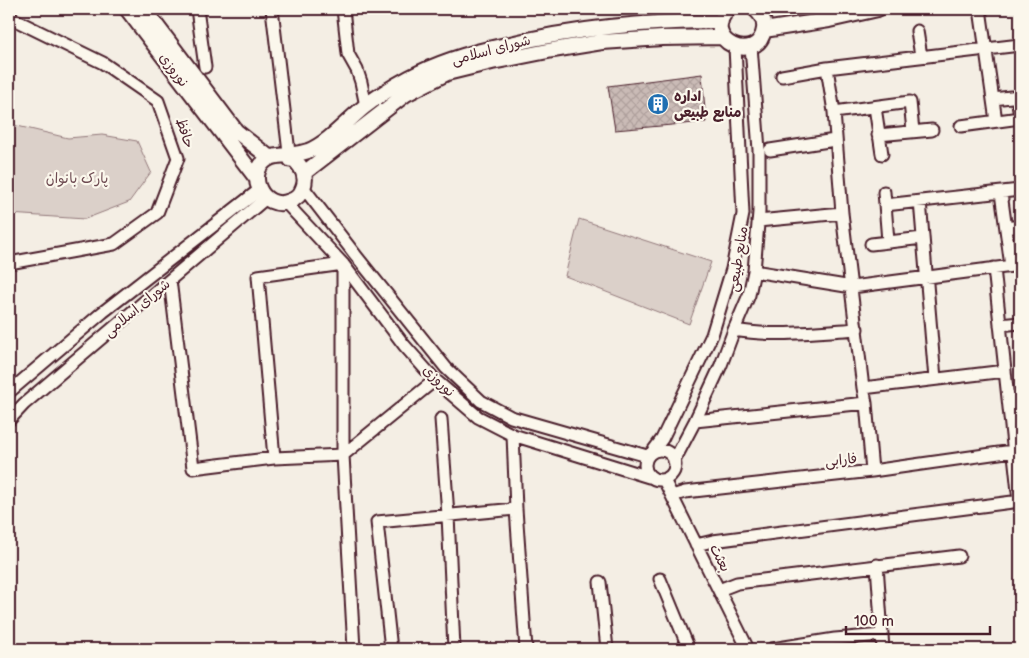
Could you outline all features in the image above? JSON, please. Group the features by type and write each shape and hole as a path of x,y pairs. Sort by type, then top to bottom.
{"main road":[{"name":"نوروزی","path":"128,9 260,189"},
{"name":"نوروزی","path":"144,9 236,131 270,158"},
{"path":"725,13 721,32 723,37 730,45 746,48 757,42 764,30 764,23 759,9"},
{"path":"764,30 829,20 878,9"},
{"name":"شورای اسلامی","path":"290,158 317,146 366,106 408,78 435,65 466,54 530,39 606,26 680,21 725,13"},
{"name":"شورای اسلامی","path":"304,172 406,94 447,73 492,62 602,42 662,38 723,37"},
{"path":"270,158 290,158 301,166 304,172 303,187 294,200 279,203 260,189 261,166 270,158"}],"street":[{"path":"197,9 205,67"},
{"path":"272,9 290,158"},
{"path":"343,9 348,54 357,70 366,106"},
{"path":"980,9 996,121"},
{"name":"حافظ","path":"9,17 103,63 158,101 178,158 157,213 114,244 9,263"},
{"path":"917,31 921,56"},
{"path":"782,76 827,68 1020,45"},
{"name":"منابع طبیعی","path":"674,461 721,365 749,295 754,271 758,221 759,150 751,46"},
{"name":"منابع طبیعی","path":"650,454 662,439 674,416 712,334 732,269 743,214 735,47"},
{"path":"827,68 834,112 842,213 866,403 872,471"},
{"path":"961,126 1020,118 1019,96 993,100"},
{"path":"834,112 910,102 913,131"},
{"path":"875,107 882,154"},
{"path":"878,135 932,130"},
{"path":"770,150 835,140"},
{"name":"نوروزی","path":"303,187 446,368 481,401 511,417 650,454"},
{"name":"شورای اسلامی","path":"9,420 24,404 170,280 260,189"},
{"name":"شورای اسلامی","path":"9,392 103,312 260,189"},
{"path":"885,205 1020,190"},
{"path":"884,192 888,241"},
{"path":"754,271 852,287 1015,266 1006,228 1001,193"},
{"path":"920,201 935,379"},
{"name":"نوروزی","path":"286,203 343,264 404,345 434,380 478,417 513,435 649,477"},
{"path":"758,221 842,213"},
{"path":"1006,228 1020,226"},
{"path":"871,244 923,238"},
{"path":"274,458 258,276 343,264 344,455 354,649"},
{"path":"696,544 713,540 1020,501 994,268"},
{"path":"170,280 193,468 274,458 344,455 434,380"},
{"path":"1000,325 1020,323"},
{"path":"734,330 751,333 787,334 856,330"},
{"path":"863,388 1005,372"},
{"path":"1008,398 1020,396"},
{"path":"695,421 866,403"},
{"path":"441,419 448,515 454,649"},
{"path":"513,435 526,649"},
{"path":"666,452 674,461 673,473 664,480 654,480 649,477 645,470 644,463 650,454 666,452"},
{"name":"فارابی","path":"672,496 685,492 872,471 1014,452"},
{"name":"بعثت","path":"664,480 748,649"},
{"path":"391,649 377,522 516,509"},
{"path":"719,590 737,583 960,556"},
{"path":"876,565 883,649"},
{"path":"660,579 688,649"},
{"path":"600,582 607,649"},
{"path":"772,649 836,644 882,635"}],"green space":[{"name":"پارک بانوان","path":"9,124 68,138 102,135 137,141 151,172 129,202 85,219 9,214"},
{"path":"579,219 711,262 689,324 565,276"}],"building":[{"name":"اداره منابع طبیعی","path":"702,74 706,122 615,130 608,86"}],"place":[{"name":"اداره منابع طبیعی","path":"658,104"}]}
